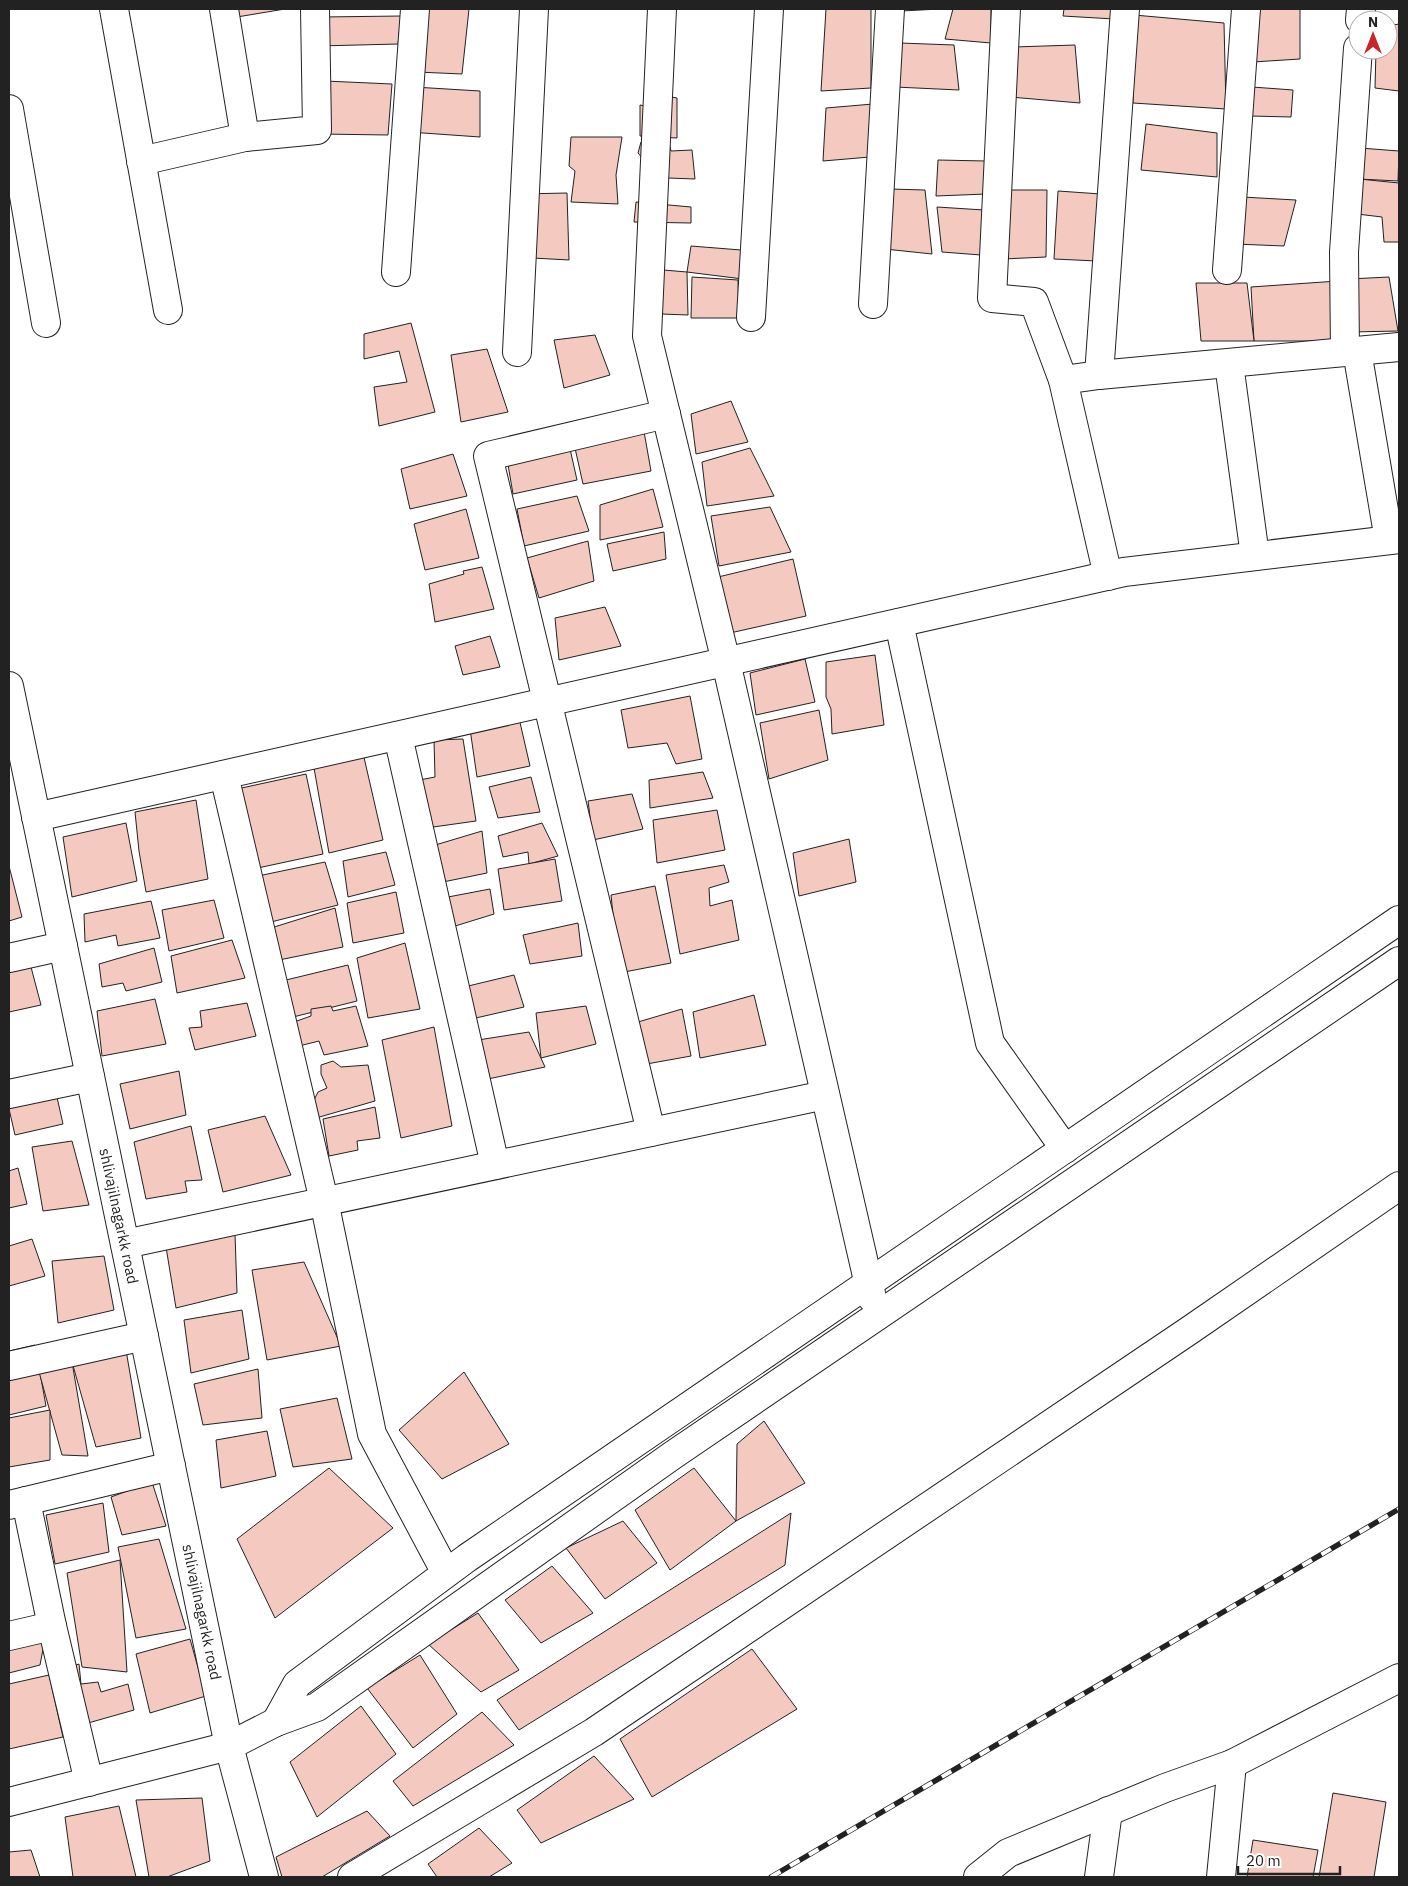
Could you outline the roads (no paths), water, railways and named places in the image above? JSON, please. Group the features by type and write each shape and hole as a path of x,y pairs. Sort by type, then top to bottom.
{"street":[{"path":"114,9 168,310"},
{"path":"224,9 245,137"},
{"path":"141,161 245,137 317,130 315,9"},
{"path":"396,272 415,9"},
{"path":"517,352 534,9"},
{"path":"662,9 647,336 726,662 876,1317"},
{"path":"751,317 769,9"},
{"path":"873,304 890,9"},
{"path":"1006,9 992,298 1034,302 1063,380 1108,576"},
{"path":"1099,375 1125,9"},
{"path":"1227,270 1246,9"},
{"path":"36,817 1124,572 1394,540 1351,351 1344,252 1357,60"},
{"path":"9,109 46,323"},
{"path":"1063,380 1399,347"},
{"path":"1228,364 1255,556"},
{"path":"651,1132 488,456 666,414"},
{"path":"899,623 990,1042 1065,1148"},
{"name":"shlivajilnagarkk road","path":"9,686 229,1746 264,1877"},
{"path":"398,736 495,1165"},
{"path":"224,775 324,1201 372,1434 446,1573"},
{"path":"276,1722 297,1684 446,1573 1399,920"},
{"path":"9,958 63,946"},
{"path":"9,1802 229,1746 276,1722 317,1707 673,1455 1399,961"},
{"path":"9,1094 90,1076"},
{"path":"125,1244 825,1095"},
{"path":"352,1877 594,1732 1190,1330 1399,1186"},
{"path":"10,1359 144,1336"},
{"path":"89,1782 52,1626 18,1503 171,1466"},
{"path":"9,1636 52,1626"},
{"path":"978,1877 1008,1853 1108,1811 1232,1764 1399,1678"},
{"path":"1221,1877 1232,1764"},
{"path":"1099,1877 1108,1811"}],"railway":[{"path":"771,1877 1399,1509"}]}
